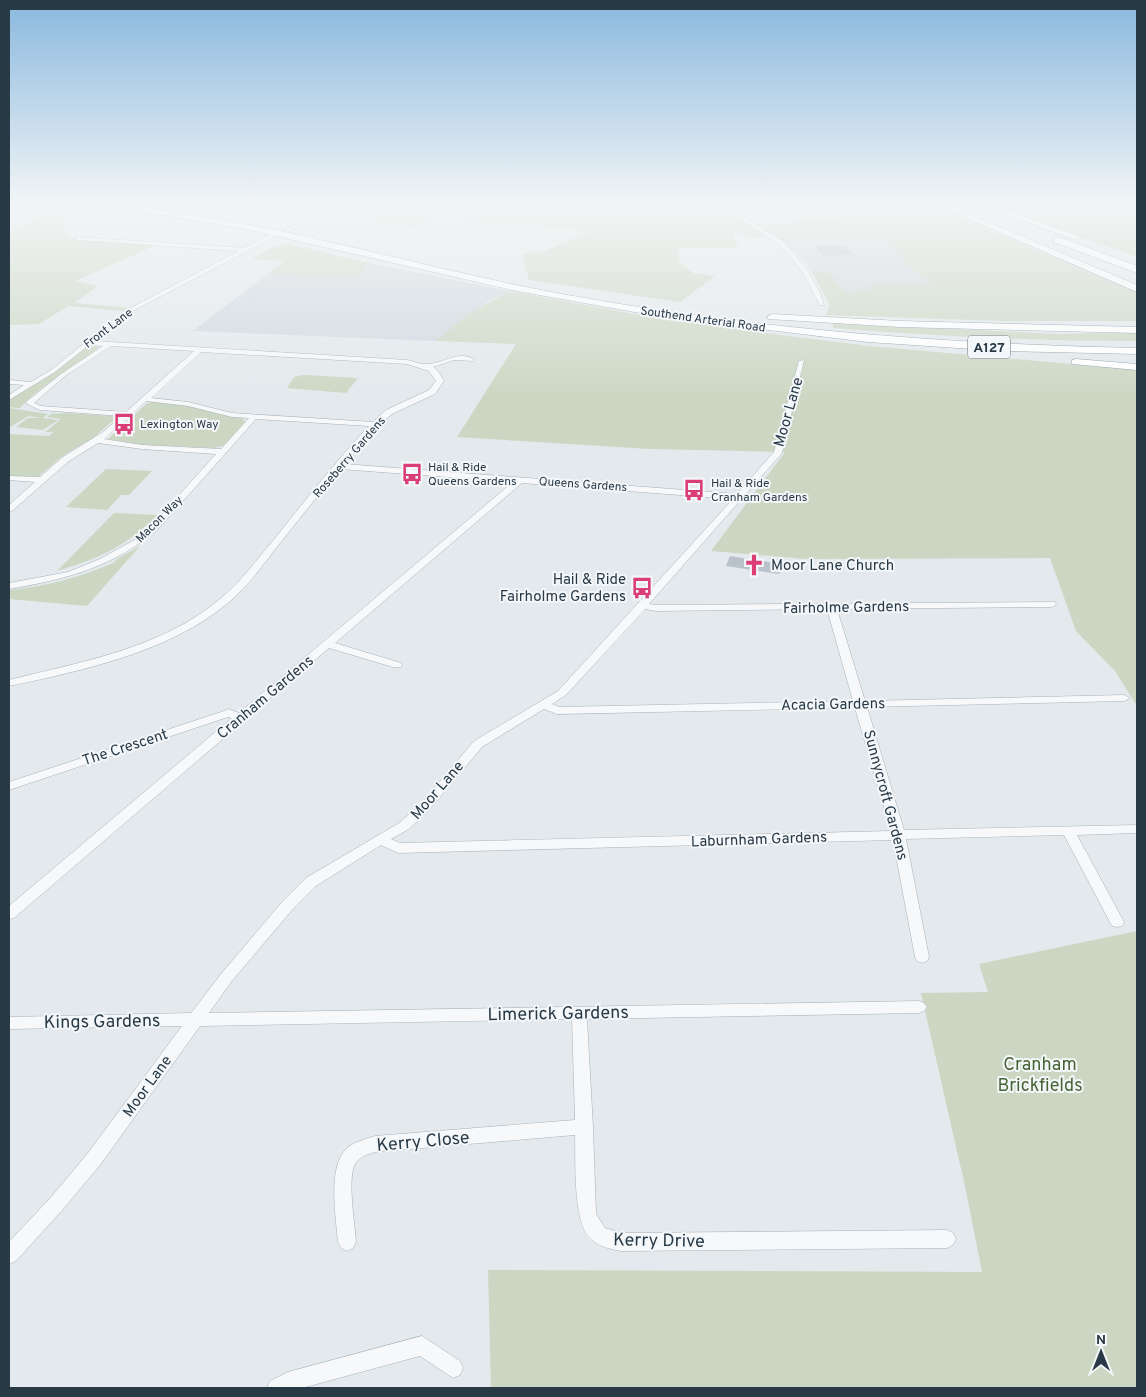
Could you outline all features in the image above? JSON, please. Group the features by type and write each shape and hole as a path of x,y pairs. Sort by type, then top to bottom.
{"highway":[{"name":"Southend Arterial Road","path":"430,268 512,287 601,304 722,323 850,337 983,346 1137,351"},
{"name":"Southend Arterial Road","path":"450,268 520,284 667,311 805,328 954,340 1137,346"},
{"path":"1088,268 1137,289"},
{"path":"1117,268 1137,276"},
{"path":"520,284 635,302 733,313"},
{"path":"601,304 729,326 872,343 1137,366"},
{"path":"761,316 909,324 1137,330"}],"street":[{"name":"Front Lane","path":"9,398 60,366 125,313 210,268"},
{"path":"803,268 810,277 822,304"},
{"path":"86,344 407,362 426,367 454,358 472,360"},
{"path":"109,345 63,375 29,404 40,408 128,414"},
{"path":"9,509 66,459 96,440 128,414 199,350"},
{"name":"Moor Lane","path":"9,1255 58,1202 94,1159 226,978 287,906 311,882 404,826 424,808 478,744 544,705 575,681 661,586 778,453 802,361"},
{"name":"Roseberry Gardens","path":"9,683 119,654 178,630 214,609 244,582 338,466 376,424 389,412 428,395 438,387 439,376 426,367"},
{"path":"9,382 32,384"},
{"path":"144,399 177,402 220,412 254,417 376,424"},
{"name":"Macon Way","path":"9,586 70,574 124,551 157,525 254,417"},
{"path":"96,440 142,447 222,452"},
{"name":"Queens Gardens","path":"338,466 738,497"},
{"path":"9,478 42,480"},
{"name":"Cranham Gardens","path":"9,914 520,480"},
{"name":"Fairholme Gardens","path":"642,605 656,608 1051,604"},
{"name":"Sunnycroft Gardens","path":"831,607 899,835 922,957"},
{"path":"328,644 397,665"},
{"name":"Acacia Gardens","path":"544,705 557,710 1124,698"},
{"name":"The Crescent","path":"9,786 228,713 241,717"},
{"name":"Laburnham Gardens","path":"382,840 398,848 1137,829"},
{"path":"1068,831 1117,922"},
{"name":"Limerick Gardens","path":"196,1019 919,1007"},
{"name":"Kerry Drive","path":"578,1012 585,1127 587,1214 592,1228 603,1238 621,1242 947,1239"},
{"name":"Kings Gardens","path":"9,1023 196,1019"},
{"name":"Kerry Close","path":"347,1242 344,1171 349,1159 359,1149 374,1144 585,1127"},
{"path":"277,1388 288,1382 422,1346 453,1368"}],"shaded area":[{"path":"365,268 395,268 510,291 486,303 436,341 193,331 268,274 360,276"},
{"path":"809,268 911,268 932,284 868,285 871,290 844,292 830,273 812,272"}],"green space":[{"path":"9,268 104,268 75,281 98,286 74,303 129,308 124,311 68,306 39,324 9,325"},
{"path":"275,268 365,268 360,276 268,274"},
{"path":"526,268 687,268 693,273 715,276 680,302 529,280"},
{"path":"911,268 1079,268 1137,293 1137,321 1003,321 826,315 830,305 812,272 830,272 844,292 871,290 868,285 931,284"},
{"path":"510,291 650,317 788,336 870,346 1137,370 1137,706 1115,671 1076,631 1050,558 806,559 711,551 785,452 650,449 457,437 516,344 436,341 467,315"},
{"path":"833,323 1059,334 1137,332 1137,341 1023,339 909,333 833,328"},
{"path":"86,347 99,347 80,363 38,391 20,408 9,407 9,399 54,372"},
{"path":"303,375 358,378 346,393 287,388 294,377"},
{"path":"151,402 185,405 242,418 245,422 225,445 214,448 143,445 108,439 146,404"},
{"path":"9,408 48,414 43,418 58,420 43,430 16,427 28,418 41,418 28,416 9,428"},
{"path":"51,414 113,416 116,418 93,438 64,455 39,476 29,478 9,477 9,434 49,436 53,432 45,432 61,419 47,417"},
{"path":"106,469 152,471 129,495 121,495 107,510 66,507"},
{"path":"114,513 158,515 123,544 100,556 57,571"},
{"path":"140,546 87,606 9,599 9,590 49,584 87,573 113,563"},
{"name":"Cranham Brickfields","path":"1137,931 1137,1388 491,1388 488,1270 982,1272 965,1186 921,993 988,992 979,964"}],"building":[{"name":"Moor Lane Church","path":"730,556 782,564 779,574 726,566"}],"place":[{"name":"Lexington Way","path":"124,424"},
{"name":"Hail & Ride Queens Gardens","path":"412,474"},
{"name":"Hail & Ride Cranham Gardens","path":"694,490"},
{"name":"Moor Lane Church","path":"754,565"},
{"name":"Hail & Ride Fairholme Gardens","path":"642,588"}]}
